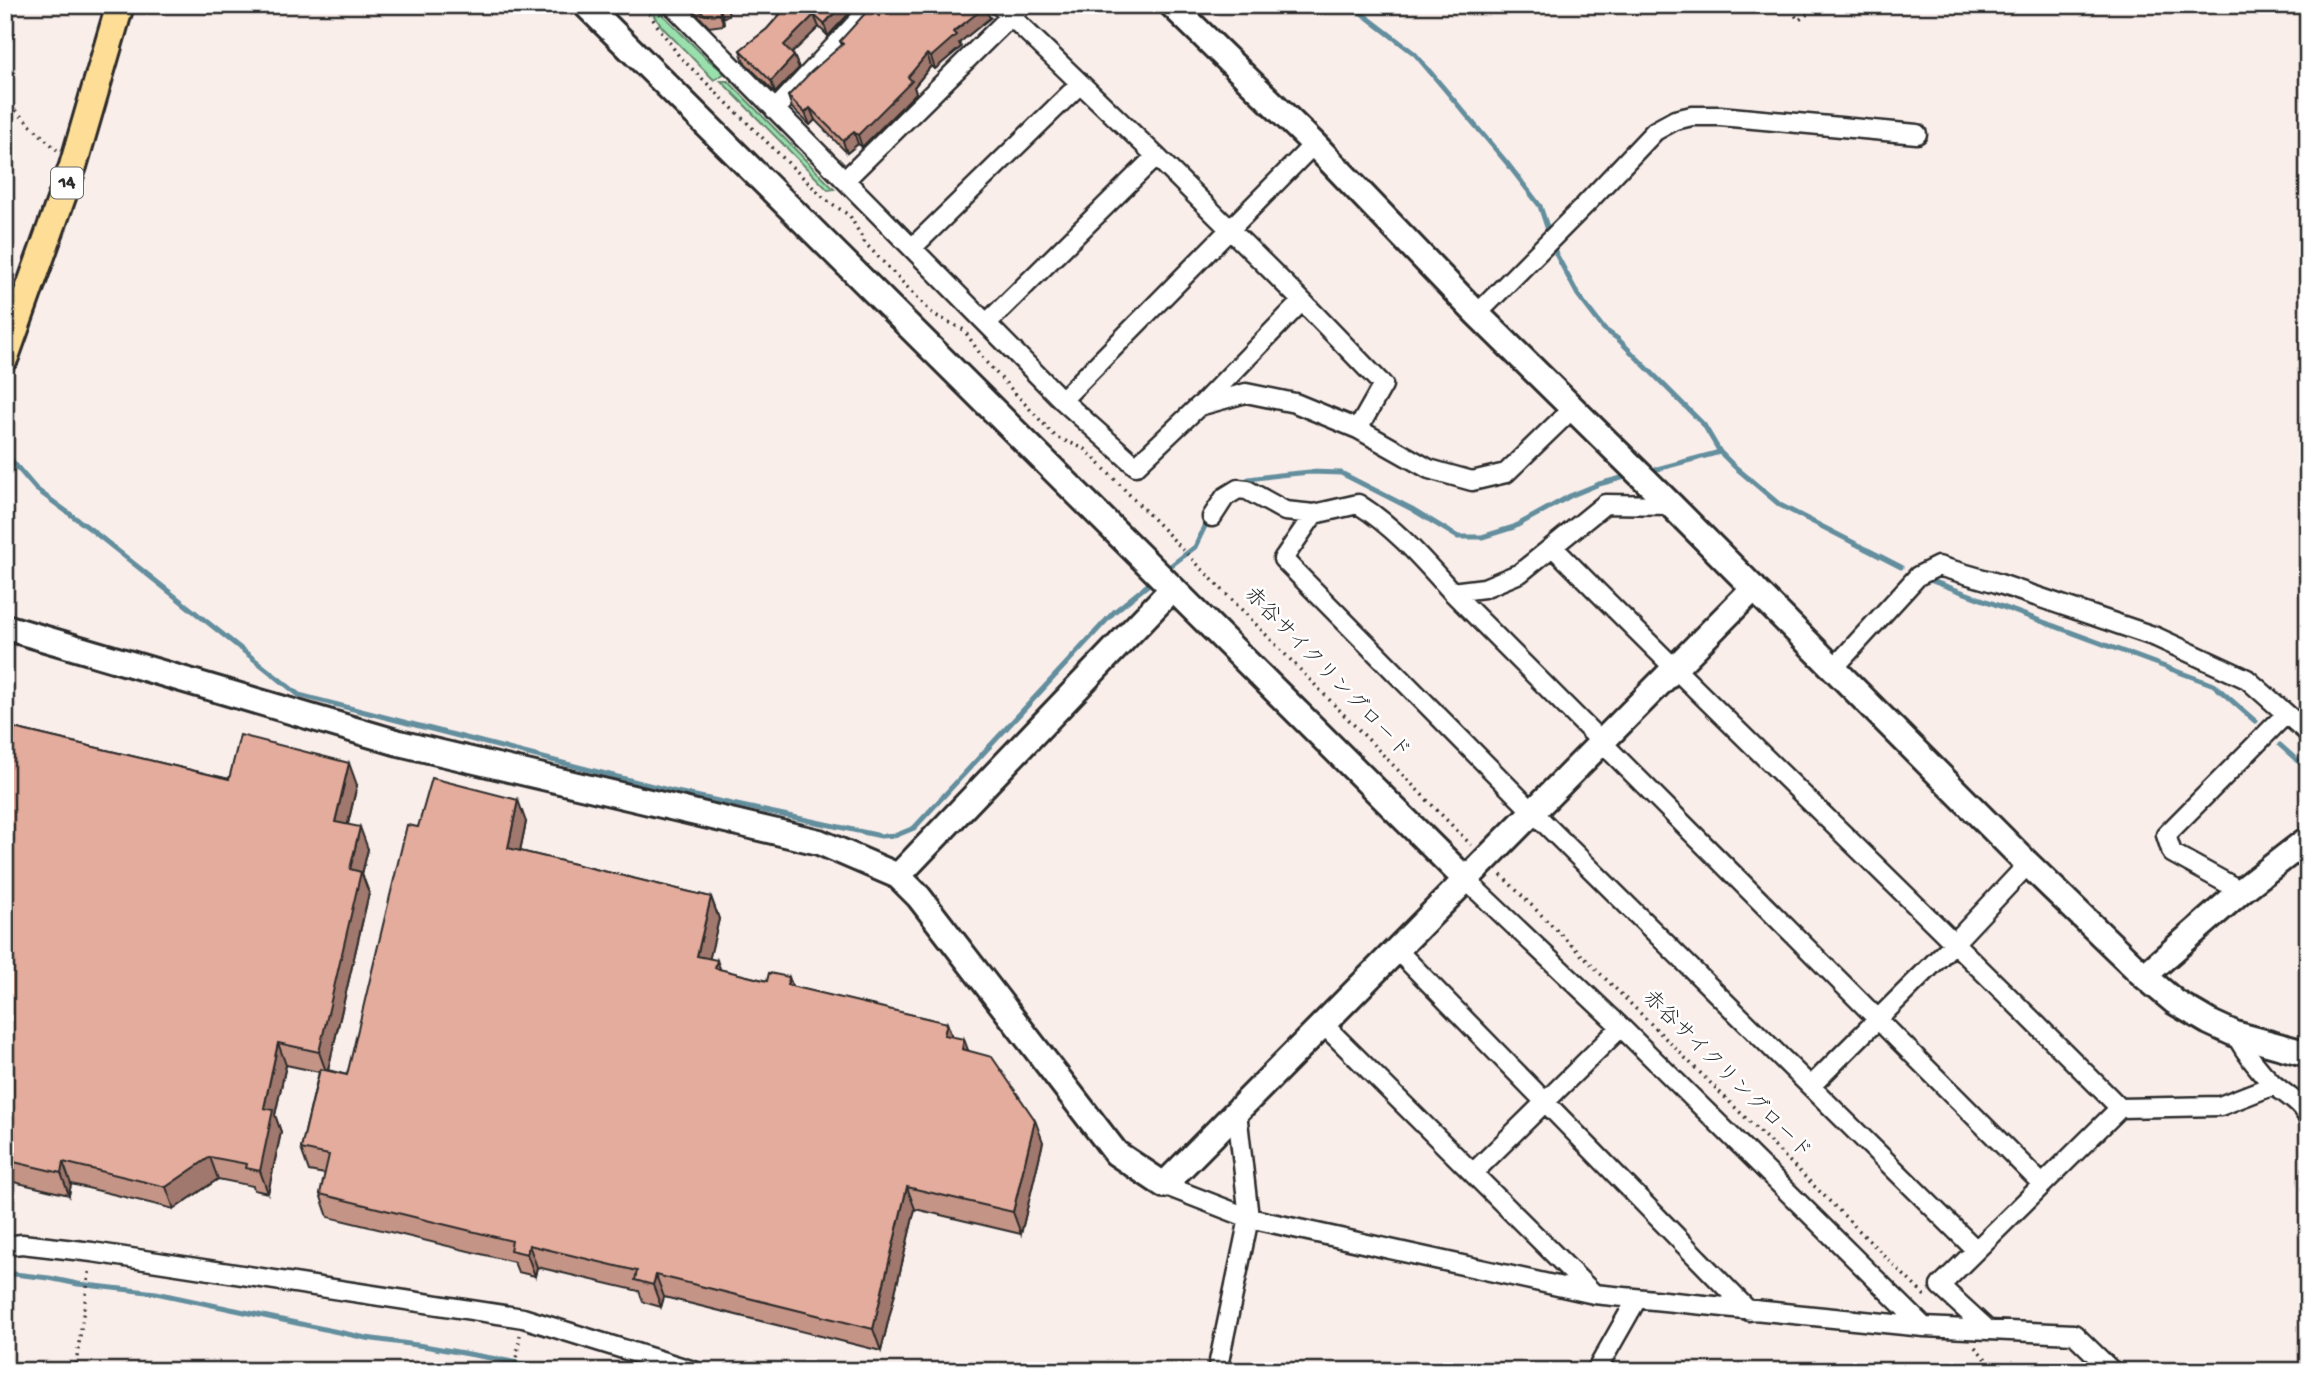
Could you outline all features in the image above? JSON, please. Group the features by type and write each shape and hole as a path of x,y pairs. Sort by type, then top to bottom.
{"main road":[{"name":"14","path":"6,351 72,166 120,5"}],"street":[{"path":"586,5 1466,880 1621,1027 1924,1327"},
{"path":"672,5 1062,400 1136,466 1199,407 1303,301"},
{"path":"775,110 873,5"},
{"path":"1172,5 1314,144 1477,314 2028,864 2144,976 2175,1002 2208,1022 2235,1034 2308,1054"},
{"path":"845,180 1011,9 1080,83 1303,301 1383,385 1358,429"},
{"path":"912,248 1080,83"},
{"path":"1477,314 1655,131 1675,120 1692,116 1720,116 1917,134"},
{"path":"1062,400 1314,144"},
{"path":"986,323 1156,156"},
{"path":"1199,407 1246,393 1295,403 1358,429 1429,469 1472,481 1506,473 1573,408"},
{"path":"1212,517 1225,497 1238,489 1247,490 1285,512 1314,514 1358,504 1379,517 2042,1184"},
{"path":"1452,592 1484,588 1520,573 1605,504 1671,505"},
{"path":"1314,514 1283,559 1533,812 1975,1249"},
{"path":"1552,547 1955,942 2120,1108"},
{"path":"1833,669 1918,576 1938,566 2157,637 2246,679 2308,733"},
{"path":"1164,1185 1754,588"},
{"path":"898,876 1172,589"},
{"path":"5,627 399,743 819,842 898,876 919,897 1116,1153 1164,1185 1249,1218 1594,1294 1924,1327 2074,1334 2112,1371"},
{"path":"2241,891 2172,853 2166,835 2286,713"},
{"path":"2144,976 2241,891 2308,839"},
{"path":"1811,1086 1955,942 2028,864"},
{"path":"1397,950 1749,1311"},
{"path":"1324,1024 1594,1294"},
{"path":"1473,1173 1621,1027"},
{"path":"2235,1034 2249,1060 2305,1110 2308,1118"},
{"path":"1988,1330 1940,1286 2120,1108 2220,1106 2274,1085"},
{"path":"1217,1371 1249,1218 1237,1112"},
{"path":"5,1245 22,1244 92,1252 523,1318 694,1371"},
{"path":"1597,1371 1637,1300"}],"path":[{"name":"赤谷サイクリングロード","path":"638,5 647,11 679,56 825,199 850,216 865,243 933,314 964,330 985,361 1056,437 1085,449 1486,860 1928,1300"},
{"path":"1786,5 1799,20 1821,5"},
{"path":"5,100 72,166"},
{"path":"75,1371 92,1252"},
{"path":"514,1371 523,1318"},
{"path":"1958,1329 1997,1371"}],"green space":[{"path":"646,5 653,5 705,57 725,73 714,80 663,28"},
{"path":"721,81 728,81 834,189 828,190"}],"building":[{"path":"695,5 721,5 720,14 705,15"},
{"path":"779,5 842,5 824,24 814,15 784,45 794,56 771,81 740,50 767,29 784,10"},
{"path":"889,5 985,7 953,32 956,35 931,57 927,54 908,77 912,81 858,135 854,132 843,141 810,108 805,113 788,96 843,44 840,41 870,8 879,16"},
{"path":"5,726 229,779 240,735 349,763 335,822 360,827 350,869 361,872 319,1052 278,1043 264,1108 273,1110 260,1171 246,1168 247,1164 210,1157 166,1187 63,1162 61,1173 5,1160"},
{"path":"432,778 518,800 508,848 711,897 697,956 717,960 715,968 767,981 769,973 789,977 787,985 947,1023 944,1035 964,1039 962,1049 992,1057 1035,1120 1013,1212 907,1187 873,1329 656,1275 653,1285 635,1280 637,1271 529,1245 527,1254 510,1250 512,1241 320,1194 329,1155 301,1149 320,1069 347,1075 407,825 418,827"}],"waterway":[{"path":"1351,5 1415,54 1507,163 1540,206 1556,254 1578,295 1604,329 1618,339 1704,425 1720,452 1780,505 1901,567"},
{"path":"1646,472 1720,452"},
{"path":"5,453 36,489 299,695 672,791 881,836 897,835 914,828 1114,612 1154,580"},
{"path":"1240,484 1249,479 1279,475 1341,473 1412,509 1458,537 1482,537 1514,527 1570,496 1629,476"},
{"path":"1164,571 1195,547 1209,518"},
{"path":"1924,578 2214,685 2255,721"},
{"path":"2280,745 2308,770"},
{"path":"5,1273 156,1293 366,1338 563,1371"}]}
